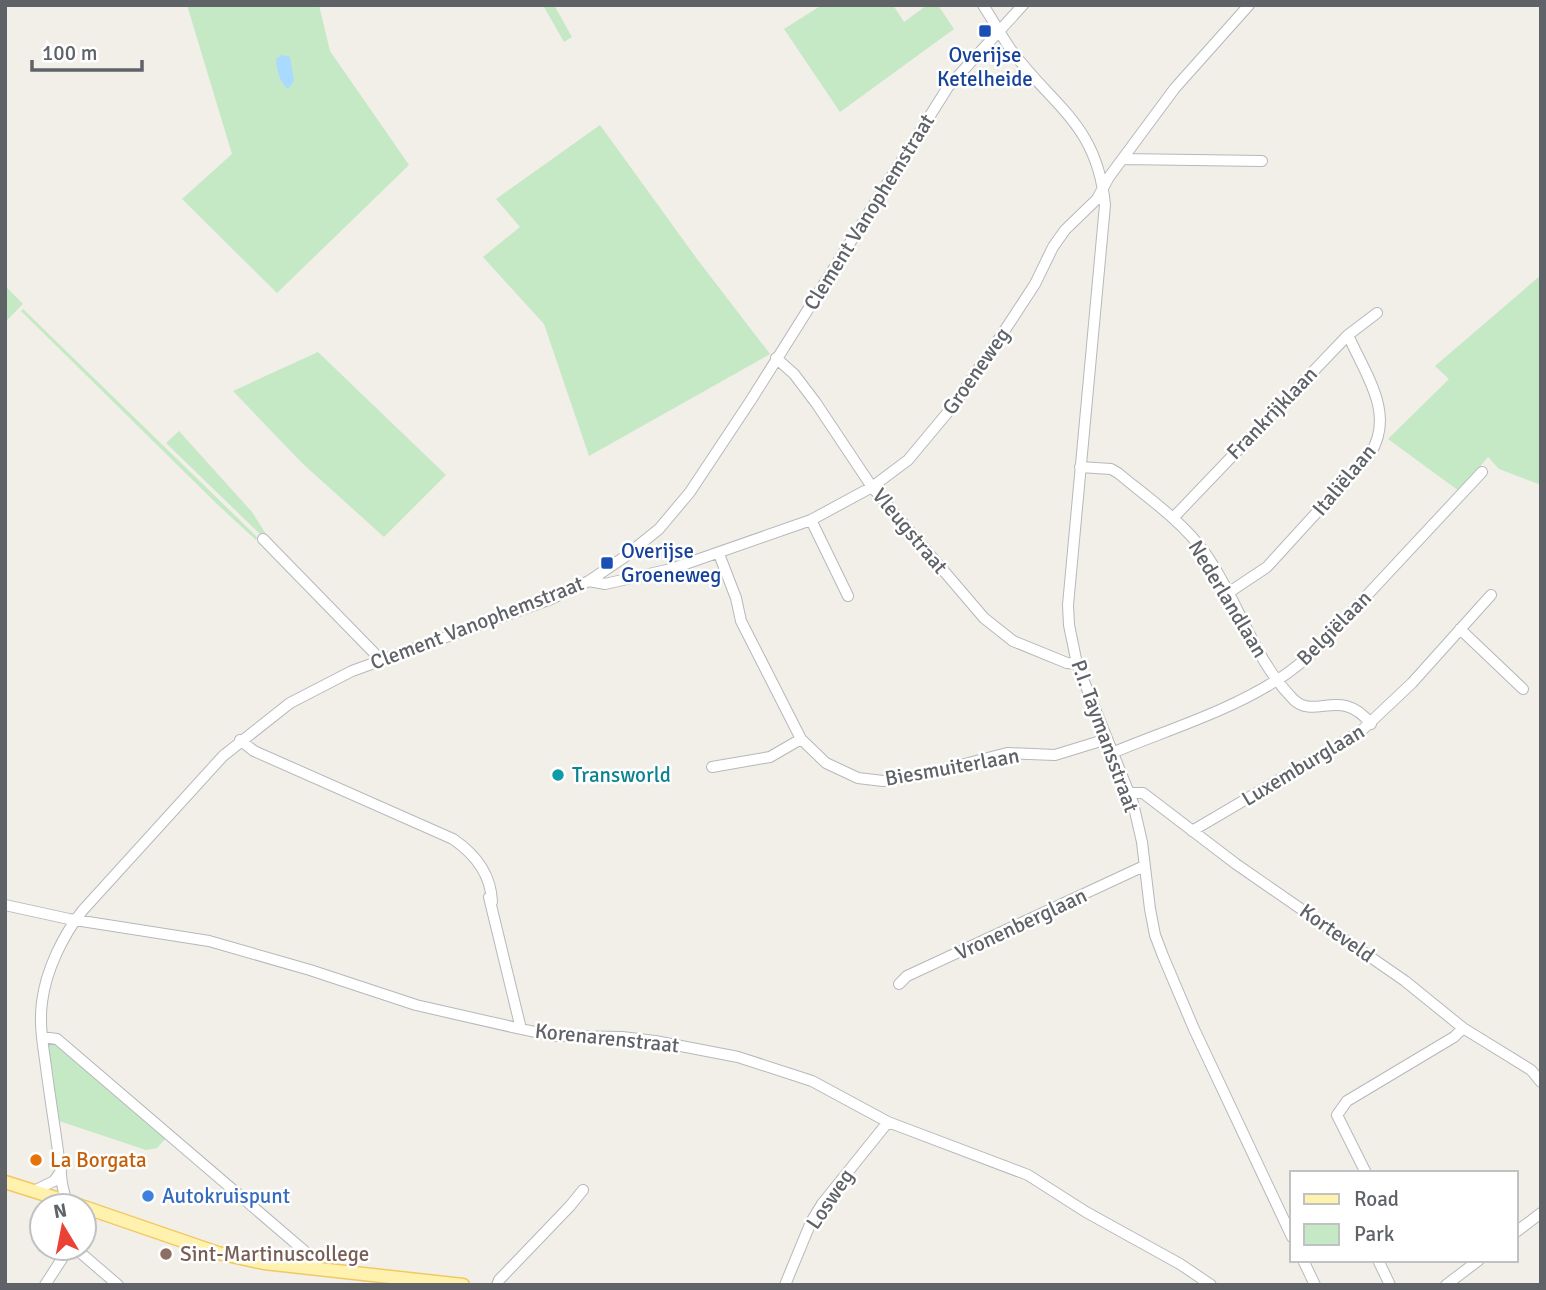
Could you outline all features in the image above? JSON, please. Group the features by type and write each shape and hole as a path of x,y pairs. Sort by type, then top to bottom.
{"main road":[{"path":"5,1182 34,1191"},
{"path":"98,1211 233,1257 464,1285"}],"street":[{"name":"P.I. Taymansstraat","path":"983,5 1010,48 1071,116 1097,163 1105,205 1068,605 1069,625 1077,664 1129,793 1142,842 1155,935 1194,1029 1290,1233"},
{"name":"Clement Vanophemstraat","path":"64,1192 42,1037 41,1009 46,984 64,938 75,919 199,780 240,740 271,716 308,692 381,660 503,618 589,581 659,529 690,492 937,103 961,71 1023,5"},
{"name":"Groeneweg","path":"589,581 605,584 671,569 811,520 872,487 908,460 953,406 1035,284 1053,247 1065,230 1097,199 1175,88 1249,5"},
{"path":"1124,159 1262,161"},
{"name":"Frankrijklaan","path":"1173,518 1348,335 1377,313"},
{"name":"Italiëlaan","path":"1228,593 1267,567 1378,442 1381,427 1378,405 1348,335"},
{"name":"Vleugstraat","path":"776,358 794,374 816,403 872,487 984,618 1013,641 1054,658 1077,664"},
{"name":"Nederlandlaan","path":"1080,467 1118,473 1173,518 1206,554 1268,666 1297,702 1307,707 1347,705 1356,708 1371,724"},
{"name":"Belgiëlaan","path":"1112,752 1215,710 1278,680 1316,650 1482,472"},
{"path":"811,520 848,596"},
{"path":"263,539 381,660"},
{"name":"Biesmuiterlaan","path":"719,554 736,598 741,621 801,739 826,763 858,778 883,781 923,775 1007,754 1055,755 1107,739"},
{"name":"Luxemburglaan","path":"1192,831 1371,724 1491,595"},
{"path":"1460,629 1523,689"},
{"path":"712,767 770,757 801,739"},
{"path":"240,740 254,751 453,839 468,849 482,870 492,902 521,1030"},
{"name":"Korteveld","path":"1129,793 1143,793 1192,831 1405,981 1463,1028 1531,1070 1541,1082"},
{"name":"Vronenberglaan","path":"899,984 907,976 1144,866"},
{"name":"Korenarenstraat","path":"5,905 209,941 310,970 416,1005 521,1030 555,1036 622,1037 655,1041 738,1057 812,1081 888,1122 1028,1175 1211,1285"},
{"path":"1365,1171 1337,1115 1340,1109 1347,1101 1454,1037 1463,1028"},
{"path":"42,1037 57,1039 277,1226 315,1260 318,1269"},
{"name":"Losweg","path":"785,1285 811,1222 888,1122"},
{"path":"34,1191 54,1181 61,1171"},
{"path":"497,1285 583,1190"},
{"path":"1518,1230 1541,1213"},
{"path":"45,1285 60,1262"},
{"path":"91,1262 118,1285"},
{"path":"1304,1262 1315,1285"},
{"path":"1379,1262 1390,1285"},
{"path":"1446,1285 1476,1262"}],"green space":[{"path":"187,5 319,5 330,51 409,165 277,293 182,199 232,154"},
{"path":"543,5 554,5 572,37 564,42"},
{"path":"822,5 893,5 904,22 927,5 938,5 954,29 840,112 784,29"},
{"path":"600,125 770,354 589,456 544,324 483,257 520,227 496,199"},
{"path":"1541,275 1541,485 1499,469 1488,457 1459,491 1388,439 1449,379 1435,366"},
{"path":"5,286 23,304 5,322"},
{"path":"23,309 257,537 256,540 21,311"},
{"path":"318,352 446,475 384,537 302,463 233,391"},
{"path":"179,431 252,512 266,534 262,536 166,443"},
{"path":"56,1042 168,1136 157,1148 146,1150 59,1121 48,1043"}],"water":[{"path":"282,55 290,57 294,81 288,89 277,68 276,59"}],"place":[{"name":"Overijse Ketelheide","path":"985,31"},
{"name":"Overijse Groeneweg","path":"607,563"},
{"name":"Transworld","path":"558,775"},
{"name":"La Borgata","path":"36,1160"},
{"name":"Autokruispunt","path":"148,1196"},
{"name":"Sint-Martinuscollege","path":"166,1254"}]}
